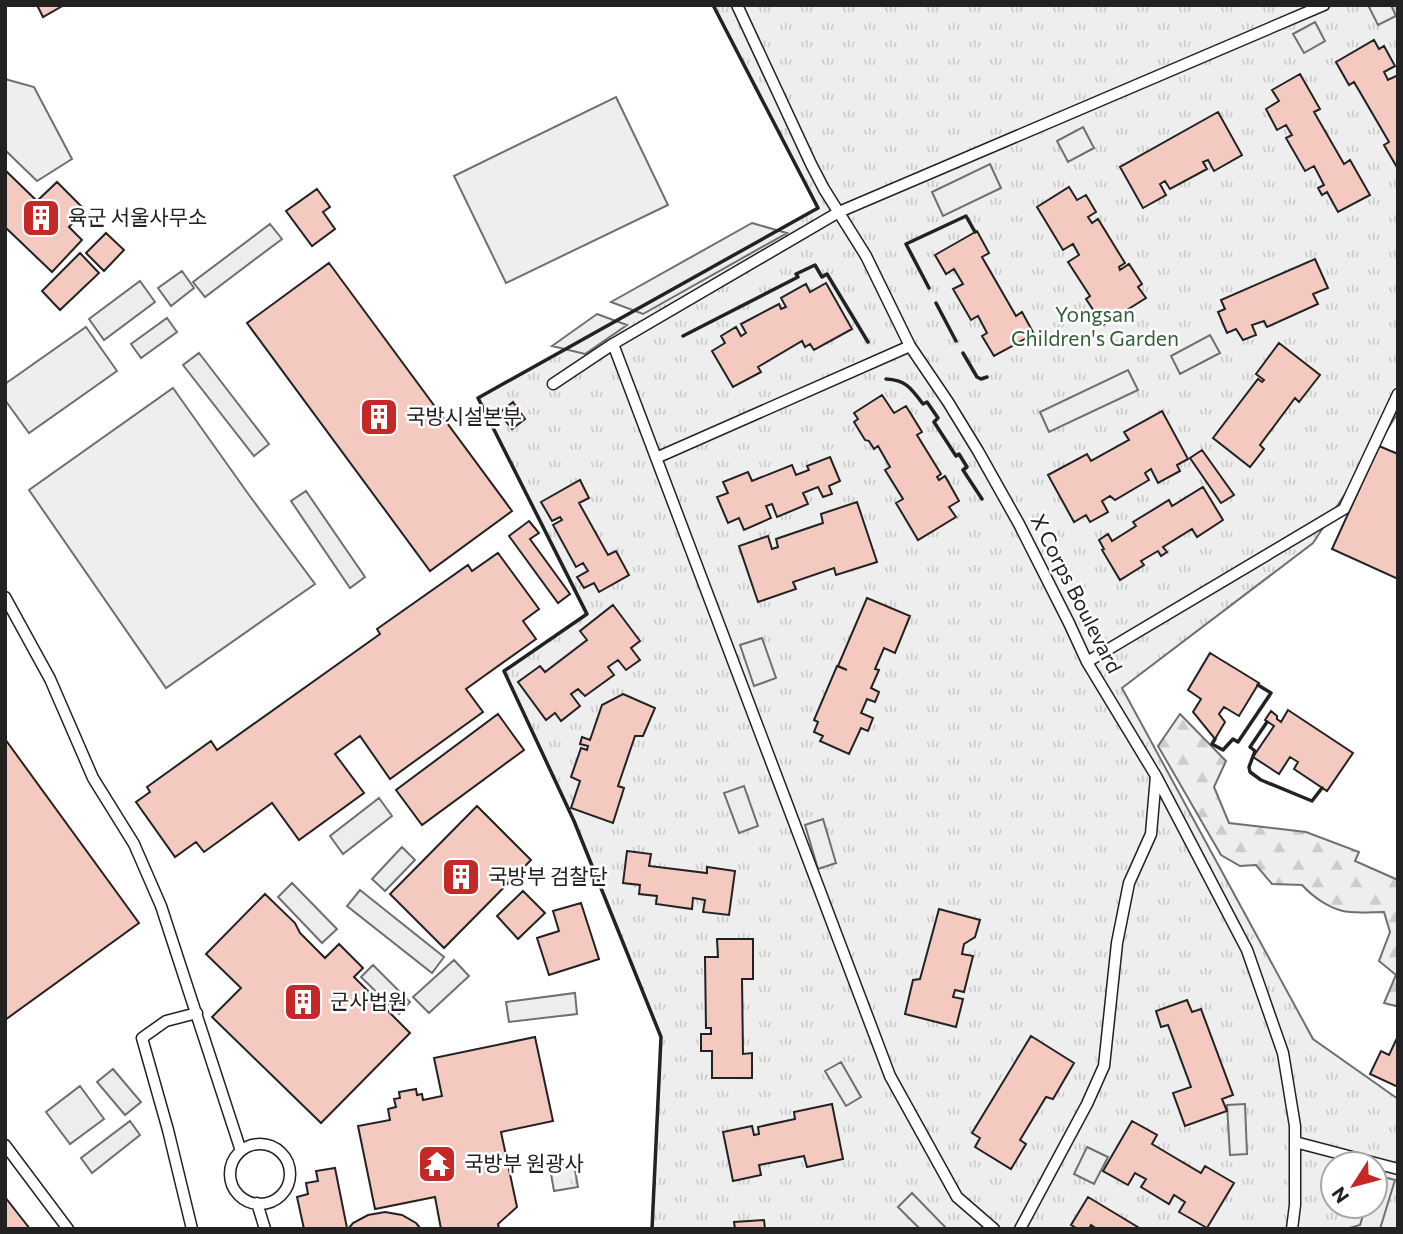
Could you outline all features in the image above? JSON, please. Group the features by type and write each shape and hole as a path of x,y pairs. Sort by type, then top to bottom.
{"lane":[{"name":"X Corps Boulevard","path":"737,5 824,189 866,256 910,346 978,451 1041,566 1087,662 1156,776 1247,950 1283,1053 1295,1142 1293,1229"},
{"path":"553,384 613,344 839,212 1324,5"},
{"path":"613,344 890,1076 957,1197 994,1229"},
{"path":"656,458 910,346"},
{"path":"1087,662 1344,509 1398,394"},
{"path":"5,597 50,679 93,778 134,844 161,906 241,1152"},
{"path":"1020,1229 1087,1104 1104,1066 1116,943 1129,883 1151,834 1156,776"},
{"path":"192,1229 142,1038 166,1021 197,1013"},
{"path":"1295,1142 1398,1169"},
{"path":"263,1144 281,1153 289,1171 289,1181 278,1198 257,1203 241,1198 231,1182 230,1172 232,1163 241,1152 254,1145 263,1144"},
{"path":"5,1145 68,1229"},
{"path":"257,1203 265,1229"}],"green space":[{"name":"Yongsan Children's Garden","path":"713,5 1398,5 1398,413 1313,543 1122,688 1313,1039 1398,1099 1398,1229 652,1229 661,1037 574,821 504,671 586,614 478,398 818,208"},
{"path":"5,79 34,87 72,159 37,181 5,150"},
{"path":"616,97 668,205 506,283 454,176"},
{"path":"86,327 117,371 29,433 5,400 5,384"},
{"path":"173,388 315,584 166,688 29,490"},
{"path":"1180,714 1226,761 1214,787 1229,823 1306,832 1359,852 1355,861 1398,880 1396,1006 1384,1003 1396,975 1379,961 1390,932 1384,912 1336,909 1317,899 1302,885 1272,884 1256,865 1240,866 1221,855 1158,746"},
{"path":"574,1164 578,1187 554,1191 550,1168"}],"shaded area":[{"path":"1368,5 1391,5 1396,16 1378,25"},
{"path":"1315,22 1325,41 1304,53 1293,34"},
{"path":"1083,127 1094,148 1068,162 1057,141"},
{"path":"990,164 1001,188 943,216 932,192"},
{"path":"752,223 787,233 643,314 611,302"},
{"path":"270,224 282,239 205,297 193,282"},
{"path":"182,271 194,288 171,306 158,288"},
{"path":"140,281 155,302 104,340 89,319"},
{"path":"597,314 627,325 585,354 552,346"},
{"path":"167,318 177,332 141,358 131,344"},
{"path":"1210,335 1220,353 1180,374 1171,356"},
{"path":"199,353 269,444 254,456 183,365"},
{"path":"1128,370 1138,390 1049,432 1040,412"},
{"path":"306,491 365,577 350,588 291,501"},
{"path":"762,638 776,678 754,686 740,645"},
{"path":"744,786 758,826 739,833 724,793"},
{"path":"379,798 392,816 343,854 330,836"},
{"path":"823,819 836,863 818,869 805,825"},
{"path":"402,847 415,860 385,891 372,879"},
{"path":"292,883 337,929 322,943 278,897"},
{"path":"360,890 444,957 432,973 347,906"},
{"path":"454,960 469,976 429,1013 413,997"},
{"path":"373,965 410,1002 399,1014 361,977"},
{"path":"575,993 577,1014 509,1022 506,1002"},
{"path":"841,1062 861,1097 846,1106 825,1071"},
{"path":"113,1069 141,1102 125,1115 97,1082"},
{"path":"80,1086 104,1119 70,1144 46,1112"},
{"path":"1245,1104 1247,1154 1230,1155 1227,1105"},
{"path":"130,1121 140,1135 92,1173 81,1158"},
{"path":"1087,1147 1108,1157 1094,1184 1074,1174"},
{"path":"1389,1178 1395,1180 1389,1200"},
{"path":"912,1193 947,1229 920,1229 898,1207"},
{"path":"1362,1220 1383,1220 1380,1229 1346,1229 1360,1225"}],"building":[{"path":"37,5 64,5 43,17"},
{"path":"1374,40 1379,49 1384,46 1395,66 1384,72 1388,80 1396,76 1398,79 1398,169 1384,145 1389,142 1354,82 1349,85 1336,62"},
{"path":"1300,74 1320,109 1314,112 1344,164 1350,160 1370,195 1338,212 1327,192 1322,195 1318,188 1324,185 1314,166 1305,171 1286,138 1292,135 1286,125 1277,130 1266,109 1279,101 1272,90"},
{"path":"1218,112 1242,155 1214,171 1208,160 1203,162 1207,169 1170,189 1165,181 1160,184 1166,195 1143,208 1120,167"},
{"name":"육군 서울사무소","path":"5,170 37,201 57,182 85,210 69,227 82,240 52,272 5,227"},
{"path":"1069,187 1077,200 1086,195 1096,212 1088,217 1092,223 1098,219 1125,263 1119,267 1120,270 1129,264 1142,284 1138,287 1146,298 1103,325 1086,299 1090,296 1068,262 1079,255 1073,244 1063,250 1037,207"},
{"path":"317,189 330,207 323,212 335,229 312,246 286,211"},
{"path":"977,231 989,253 982,257 1016,316 1022,312 1034,334 994,356 982,336 987,333 978,316 971,320 953,289 963,284 954,269 946,274 935,255"},
{"path":"106,233 124,250 104,271 86,253"},
{"path":"80,253 99,273 60,310 42,291"},
{"path":"1315,259 1328,288 1313,294 1318,304 1267,327 1264,321 1252,325 1256,335 1243,340 1236,329 1227,333 1218,312 1225,309 1221,300"},
{"name":"국방시설본부","path":"329,263 512,511 430,571 247,323"},
{"path":"826,283 852,329 814,350 810,344 805,347 802,341 758,367 761,372 733,387 712,351 725,343 721,336 736,327 741,336 746,333 741,324 779,304 781,309 786,307 781,298 806,284 810,292"},
{"path":"1279,343 1320,375 1299,402 1295,398 1260,445 1264,449 1250,467 1213,438 1258,379 1262,382 1264,380 1256,374"},
{"path":"882,395 894,413 906,406 922,432 917,435 941,474 937,477 939,480 945,476 959,501 949,507 956,517 918,540 896,503 903,499 885,470 890,467 878,446 874,449 869,441 865,440 854,422 858,419 854,413"},
{"path":"513,402 525,419 512,429 499,413"},
{"path":"1162,411 1188,459 1177,465 1180,471 1158,483 1151,469 1145,473 1149,480 1115,500 1110,496 1102,501 1108,512 1090,522 1086,515 1074,522 1048,475 1087,454 1091,461 1129,440 1124,432"},
{"path":"1379,446 1398,454 1398,579 1332,549"},
{"path":"1202,450 1234,495 1221,503 1190,458"},
{"path":"830,457 840,481 829,486 832,494 823,497 818,487 803,493 808,504 777,517 772,504 766,506 771,518 744,530 739,518 728,523 717,497 728,493 723,482 748,472 752,481 792,465 796,475 809,470 807,466"},
{"path":"580,480 589,498 579,503 608,555 616,551 629,575 599,592 594,583 584,588 577,577 588,571 583,563 576,567 553,525 562,520 560,517 552,521 541,502"},
{"path":"1203,487 1223,520 1197,537 1192,529 1163,547 1167,552 1161,556 1158,551 1141,561 1144,565 1120,580 1099,540 1108,534 1112,541 1136,526 1133,522 1169,500 1172,506"},
{"path":"857,502 877,562 836,575 834,568 793,582 796,589 758,602 739,546 768,536 772,549 778,547 776,539 823,523 821,514"},
{"path":"529,521 539,533 530,539 570,594 558,603 509,536"},
{"path":"498,553 539,609 523,621 536,639 466,689 483,712 390,779 360,736 335,754 364,793 299,840 272,803 204,852 196,842 175,857 136,802 150,792 147,787 211,741 217,750 380,634 377,629 468,565 472,571"},
{"path":"867,598 910,616 895,653 884,648 871,688 879,692 875,702 867,699 861,713 873,718 868,731 861,728 849,754 820,741 823,736 814,732 818,722 814,720 837,666 847,670 838,666"},
{"path":"613,605 640,641 631,648 640,660 626,670 618,660 608,667 614,675 585,696 578,689 571,694 580,706 561,721 555,713 546,720 518,682 540,666 545,672 587,640 580,631"},
{"path":"1210,653 1259,683 1239,716 1224,707 1219,714 1225,722 1215,739 1193,712 1201,699 1188,690"},
{"path":"623,694 655,708 643,736 635,736 618,786 624,788 613,823 571,808 580,781 571,777 581,748 587,750 588,746 580,744 582,737 590,740 602,705"},
{"path":"1288,710 1353,753 1327,791 1294,769 1298,762 1290,757 1279,774 1253,757 1274,726 1265,720 1271,711 1281,722"},
{"path":"498,714 524,750 422,825 396,790"},
{"path":"5,739 139,923 5,1020"},
{"name":"국방부 검찰단","path":"477,806 531,860 444,948 390,894"},
{"path":"627,851 651,854 649,866 707,873 707,867 735,871 729,915 703,912 705,900 693,898 692,909 656,904 657,896 639,894 640,885 623,883"},
{"path":"523,891 545,913 518,939 497,916"},
{"name":"군사법원","path":"265,894 325,958 339,944 363,968 354,977 410,1033 321,1123 212,1017 241,988 206,954"},
{"path":"581,903 599,959 549,975 537,938 559,931 553,911"},
{"path":"939,909 980,920 975,937 964,944 962,954 973,956 964,992 955,990 953,997 963,999 956,1027 905,1014 913,980 920,979"},
{"path":"717,939 753,939 753,979 742,979 743,1054 752,1053 752,1078 712,1078 712,1051 701,1051 701,1034 711,1034 711,1028 706,1028 705,957 718,957"},
{"path":"1187,1000 1192,1012 1201,1009 1233,1095 1222,1099 1227,1111 1185,1126 1173,1093 1191,1087 1168,1025 1161,1027 1156,1011"},
{"path":"1031,1036 1074,1063 1053,1099 1046,1097 1020,1140 1026,1144 1011,1169 975,1147 980,1138 972,1133"},
{"path":"1398,1036 1398,1087 1370,1074 1381,1051 1389,1055"},
{"name":"국방부 원광사","path":"535,1037 553,1121 501,1132 517,1207 498,1224 499,1229 441,1229 435,1197 375,1209 358,1126 390,1120 388,1109 396,1107 394,1099 400,1098 399,1092 416,1089 417,1095 422,1094 423,1100 442,1096 434,1058"},
{"path":"832,1104 843,1159 807,1167 804,1156 759,1165 761,1175 733,1181 723,1132 752,1126 754,1135 759,1134 758,1127 795,1119 794,1112"},
{"path":"1132,1121 1157,1135 1152,1144 1201,1173 1205,1166 1234,1183 1207,1228 1179,1212 1185,1202 1174,1195 1169,1204 1141,1187 1146,1179 1135,1173 1128,1185 1103,1171"},
{"path":"335,1168 347,1228 304,1229 297,1197 308,1194 306,1183 318,1181 316,1171"},
{"path":"5,1197 30,1229 5,1229"},
{"path":"1088,1197 1141,1229 1097,1229 1091,1225 1089,1229 1078,1229 1071,1225"},
{"path":"385,1212 402,1215 421,1229 348,1229 368,1215"},
{"path":"764,1220 765,1229 735,1229 734,1222"}],"wall":[{"path":"652,1229 661,1037 574,821 504,671 587,614 478,398 818,208 713,5"},
{"path":"929,288 906,244 966,216 975,232"},
{"path":"683,336 798,277 796,274 815,265 822,277 827,274 868,342"},
{"path":"936,303 956,341"},
{"path":"963,353 977,377 987,377"},
{"path":"886,379 903,383 923,404 927,402 938,418 934,422 956,456 959,454 967,467 963,470 982,499"},
{"path":"1215,739 1212,744 1223,750 1233,739 1238,742 1271,693 1258,685"},
{"path":"1267,722 1250,747 1255,751 1249,767 1250,772 1261,780 1312,801 1322,788"}],"place":[{"name":"육군 서울사무소","path":"41,218"},
{"name":"국방시설본부","path":"379,417"},
{"name":"국방부 검찰단","path":"461,877"},
{"name":"군사법원","path":"303,1002"},
{"name":"국방부 원광사","path":"437,1164"}]}
